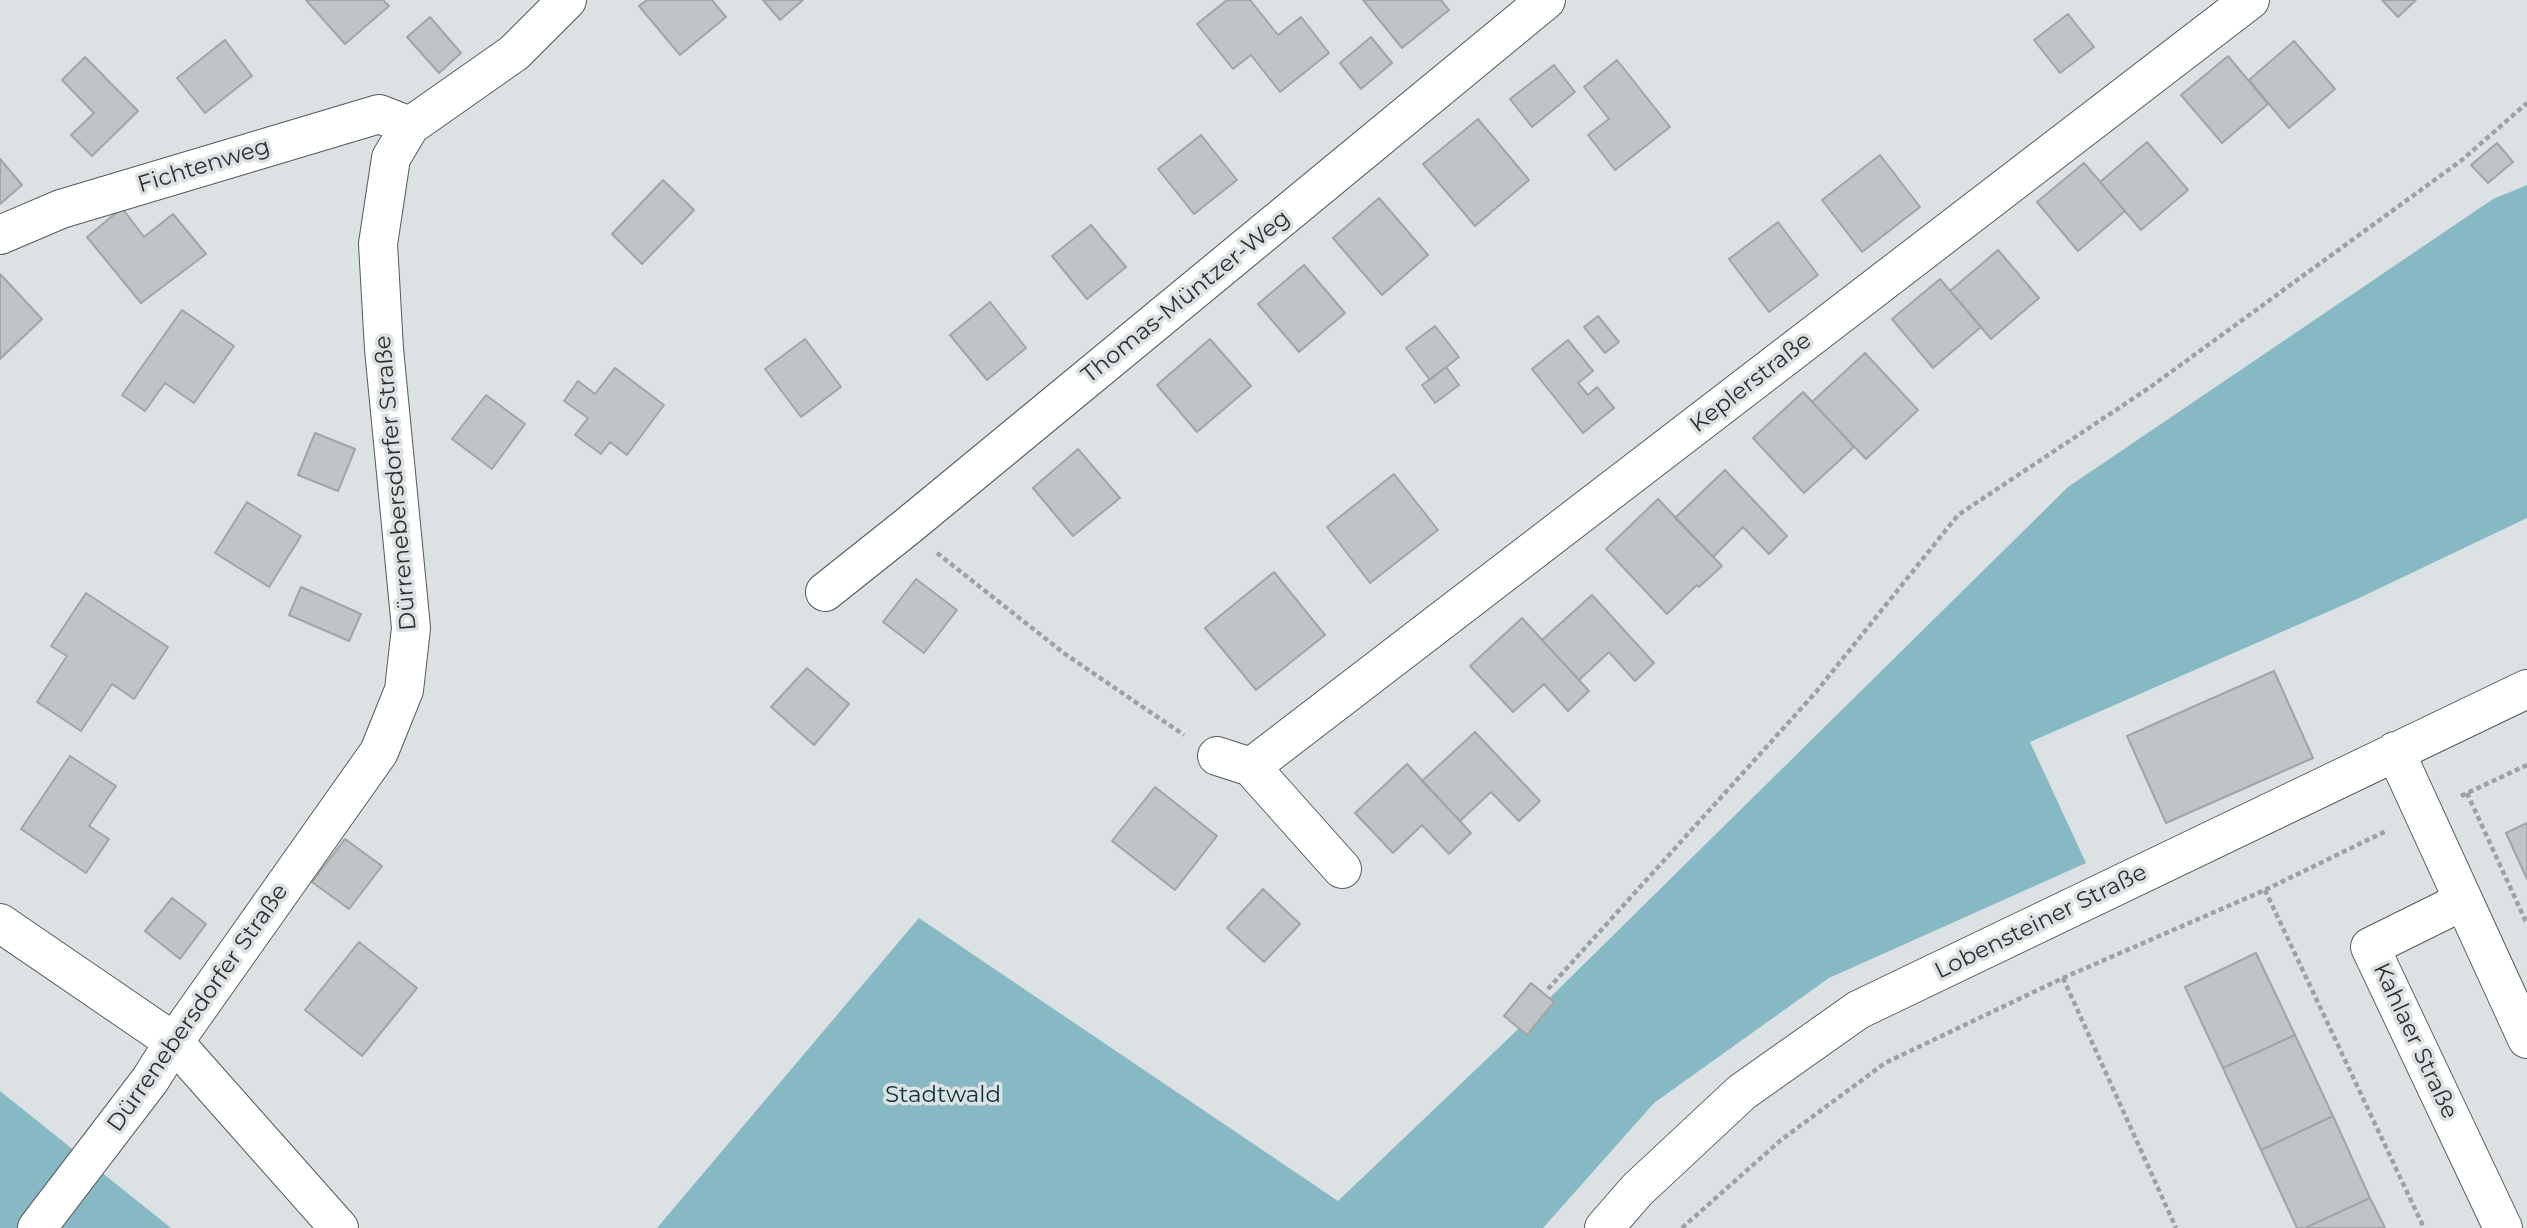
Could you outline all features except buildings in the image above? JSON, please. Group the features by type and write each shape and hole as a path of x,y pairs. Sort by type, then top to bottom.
{"street":[{"name":"Dürrenebersdorfer Straße","path":"37,1228 150,1080 379,752 404,690 411,628 384,349 378,244 391,158 410,126 514,53 568,0"},
{"name":"Thomas-Müntzer-Weg","path":"825,592 1546,0"},
{"name":"Keplerstraße","path":"1220,754 2250,0"},
{"name":"Fichtenweg","path":"0,235 61,209 379,114 410,126"},
{"name":"Lobensteiner Straße","path":"1604,1228 1637,1190 1742,1092 1858,1010 2527,689"},
{"path":"2395,751 2527,1039"},
{"path":"1220,754 1342,869"},
{"name":"Kahlaer Straße","path":"2463,901 2370,947 2503,1228"},
{"path":"0,923 174,1042 339,1228"}],"path":[{"path":"1548,989 1816,692 1958,516 2150,388 2462,160 2527,103"},
{"path":"935,552 1065,654 1220,754"},
{"path":"1682,1228 1781,1140 1885,1063 2063,978 2265,890 2527,765"},
{"path":"2467,793 2527,924"},
{"path":"2265,890 2424,1228"},
{"path":"2063,978 2176,1228"}],"green space":[{"name":"Stadtwald","path":"2527,185 2527,518 2357,599 2030,742 2086,863 1829,978 1654,1103 1543,1228 657,1228 919,918 1338,1201 1513,1034 2068,487 2493,199"},
{"path":"0,1091 171,1228 0,1228"}]}
